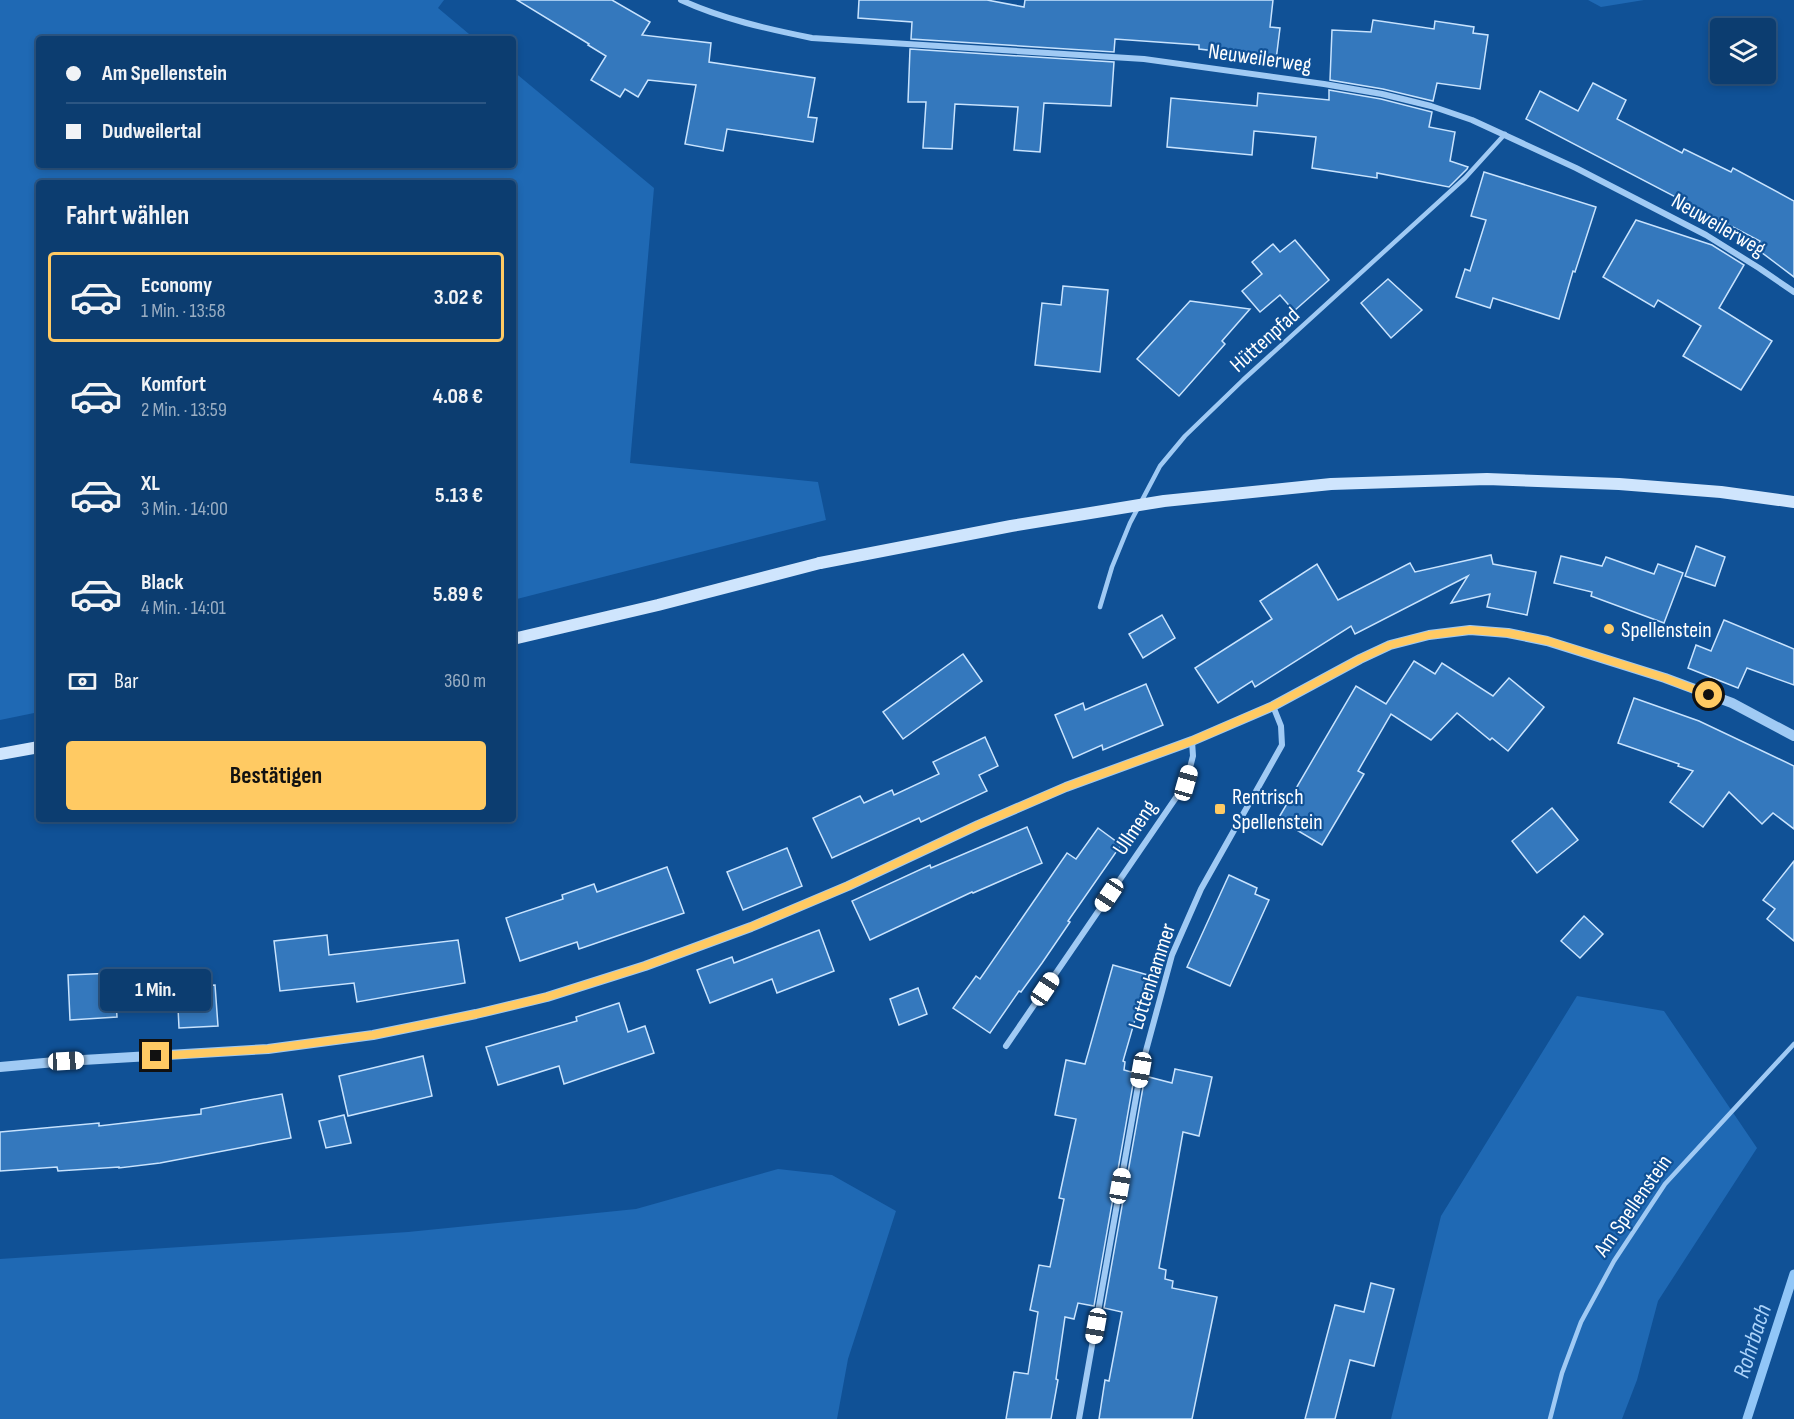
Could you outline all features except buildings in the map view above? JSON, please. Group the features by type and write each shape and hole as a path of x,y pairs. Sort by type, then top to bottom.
{"main road":[{"path":"516,638 820,564 1011,526 1152,503 1331,484 1487,479 1630,485 1721,492 1794,502"},
{"path":"0,754 36,748"}],"street":[{"name":"Neuweilerweg","path":"681,0 733,19 812,38 1144,59 1324,84 1382,94 1431,106 1505,134 1576,168 1706,235 1794,292"},
{"path":"0,1067 268,1049 373,1035 547,997 645,966 751,927 848,886 1066,787 1192,741 1273,706 1390,645 1429,635 1470,630 1508,633 1548,641 1665,678 1732,703 1794,736"},
{"name":"Lottenhammer","path":"1079,1419 1141,1070 1172,955 1201,889 1282,746 1281,726 1273,706"},
{"name":"Ullmeng","path":"1006,1046 1186,783 1193,756 1192,741"}],"lane":[{"name":"Hüttenpfad","path":"1100,607 1112,567 1130,523 1160,466 1243,380 1465,178 1505,134"},
{"name":"Am Spellenstein","path":"1550,1419 1562,1373 1581,1322 1614,1261 1665,1184 1794,1044"}],"shaded area":[{"path":"0,0 444,0 438,8 471,36 36,36 36,168 516,168 516,73 654,188 630,463 818,482 826,520 516,599 516,180 36,180 36,713 0,720"},
{"path":"1588,0 1644,0 1601,7"},
{"path":"1577,996 1664,1011 1757,1148 1658,1301 1637,1380 1622,1419 1391,1419 1441,1216"},
{"path":"778,1169 832,1175 896,1211 848,1359 837,1419 0,1419 0,1259 408,1232 636,1209"}],"waterway":[{"name":"Rohrbach","path":"1747,1419 1794,1274"}],"place":[{"name":"Spellenstein","path":"1609,629"},
{"name":"Rentrisch Spellenstein","path":"1220,809"}],"route":[{"path":"156,1056 268,1049 373,1035 547,997 645,966 751,927 848,886 1066,787 1192,741 1273,706 1390,645 1429,635 1470,630 1508,633 1548,641 1665,678 1709,695"}]}
